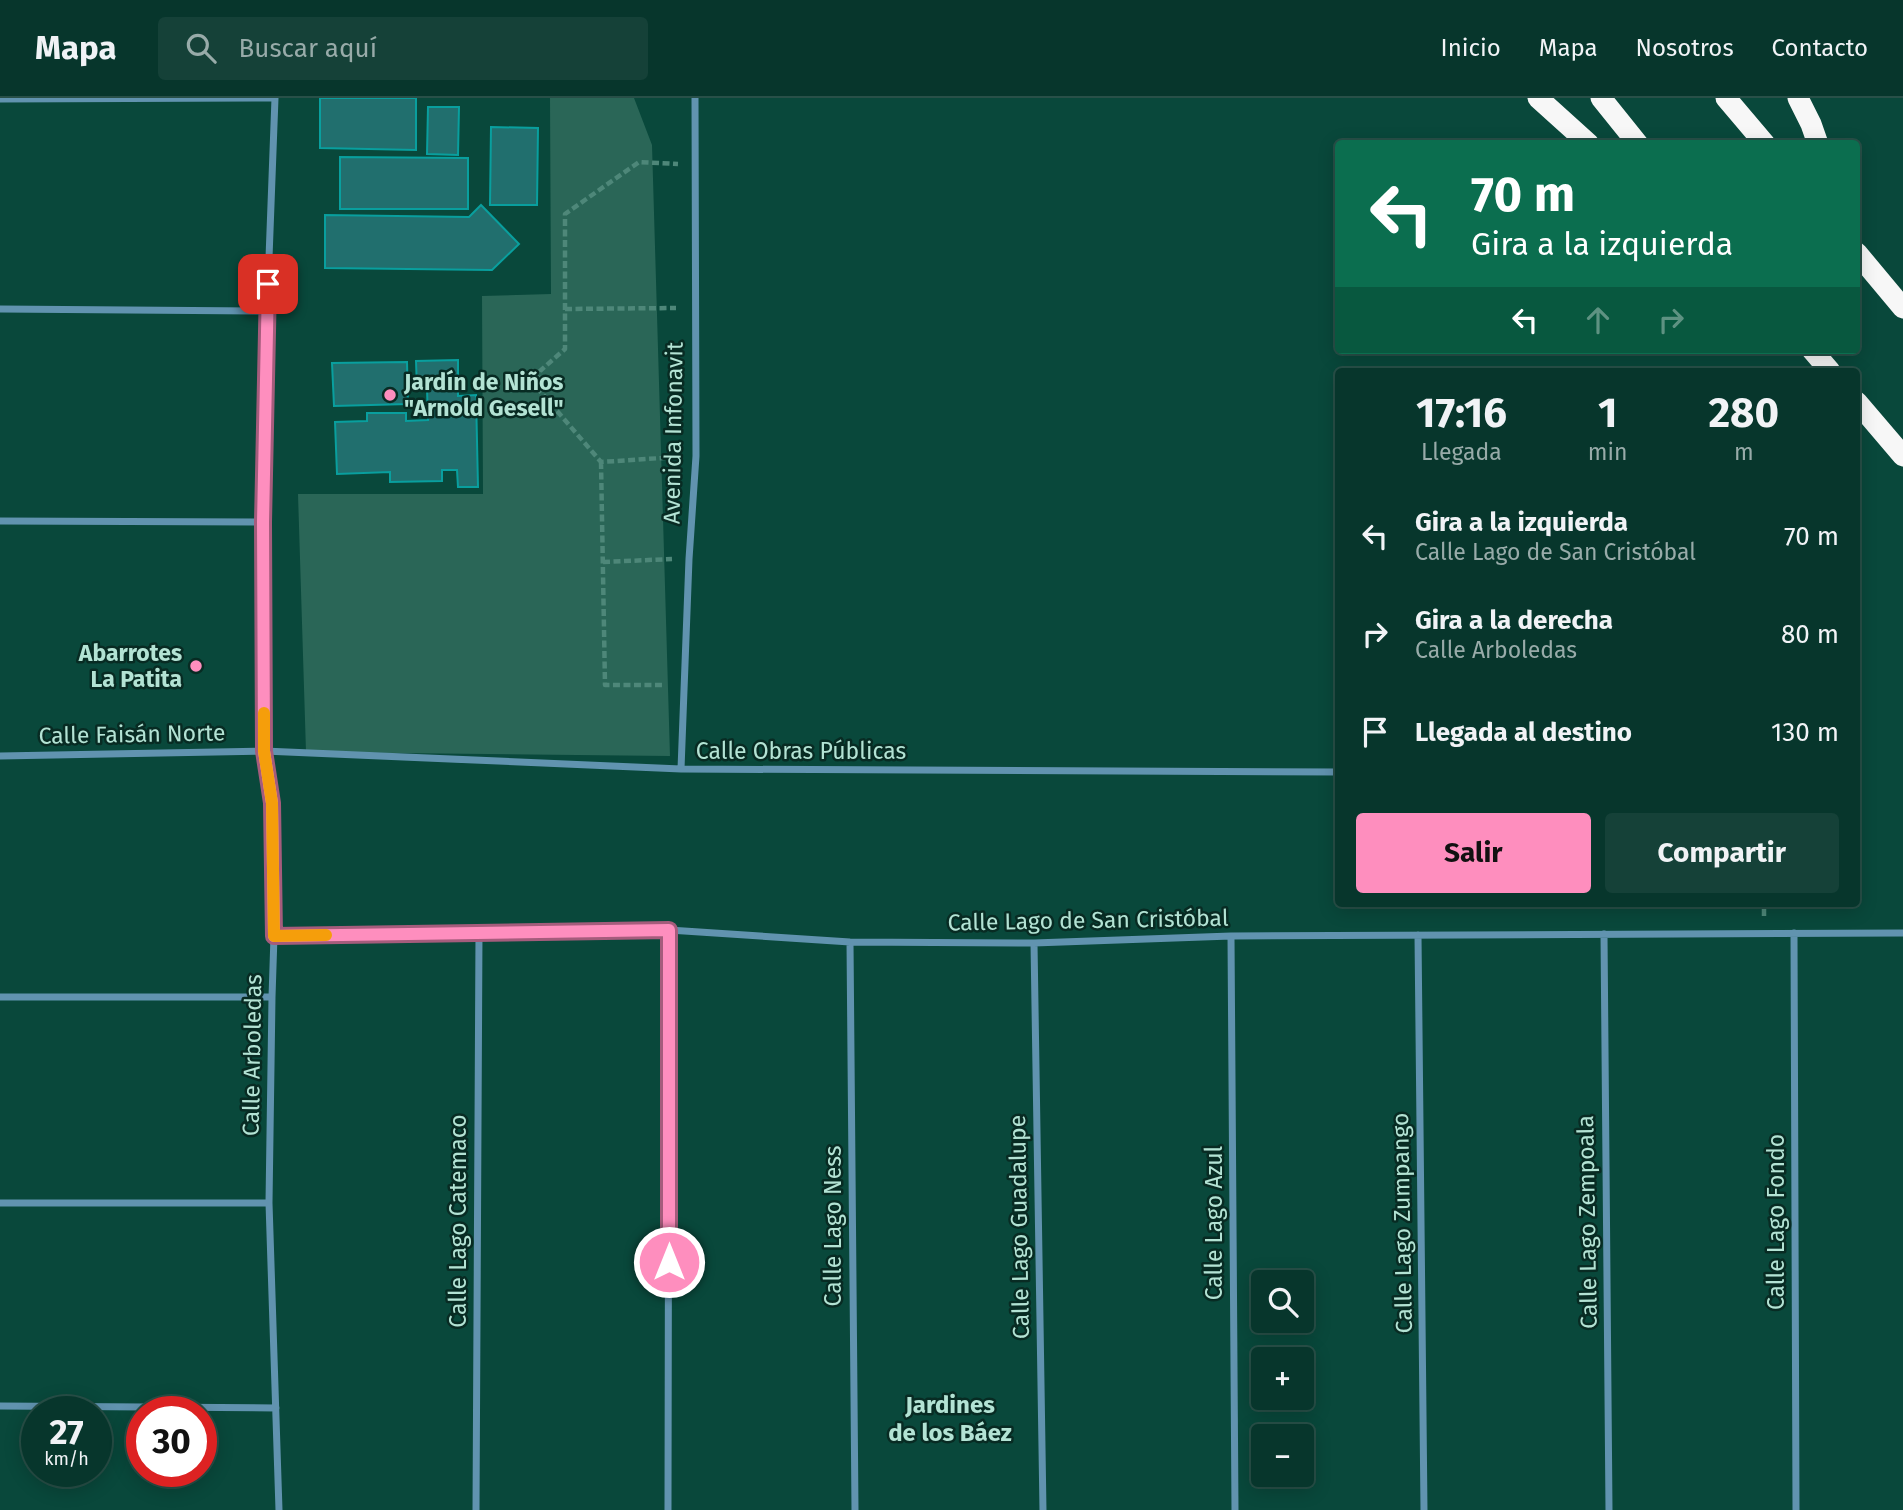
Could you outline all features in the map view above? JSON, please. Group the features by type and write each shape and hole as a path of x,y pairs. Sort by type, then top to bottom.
{"highway":[{"path":"1538,98 1585,140"},
{"path":"1601,98 1635,140"},
{"path":"1726,98 1762,140"},
{"path":"1798,98 1817,140"},
{"path":"1860,257 1903,308"},
{"path":"1815,354 1827,368"},
{"path":"1860,406 1903,456"}],"street":[{"path":"0,99 275,98"},
{"name":"Calle Arboledas","path":"275,98 263,522 264,751 272,803 274,936 270,1203 279,1510"},
{"name":"Avenida Infonavit","path":"681,769 696,456 695,98"},
{"path":"0,309 267,311"},
{"path":"0,521 263,522"},
{"name":"Calle Faisán Norte","path":"0,756 264,751"},
{"name":"Calle Obras Públicas","path":"264,751 681,769 1335,772"},
{"path":"668,1510 669,930"},
{"name":"Calle Lago de San Cristóbal","path":"274,936 669,930 850,942 1034,943 1231,936 1903,933"},
{"name":"Calle Lago Catemaco","path":"476,1510 479,933"},
{"name":"Calle Lago Fondo","path":"1794,933 1796,1510"},
{"name":"Calle Lago Zempoala","path":"1604,934 1609,1510"},
{"name":"Calle Lago Zumpango","path":"1418,935 1424,1510"},
{"name":"Calle Lago Azul","path":"1231,936 1235,1510"},
{"name":"Calle Lago Ness","path":"850,942 855,1510"},
{"name":"Calle Lago Guadalupe","path":"1034,943 1043,1510"},
{"path":"0,997 272,997"},
{"path":"0,1203 270,1203"},
{"path":"0,1406 276,1408"}],"path":[{"path":"684,685 605,685 601,461 538,390 540,371 565,349 565,214 639,162 695,165"},
{"path":"565,309 695,308"},
{"path":"601,461 696,456"},
{"path":"603,562 689,559"}],"green space":[{"path":"550,98 634,98 652,145 670,756 306,752 298,494 483,494 482,296 551,294"}],"building":[{"path":"320,98 416,98 416,150 320,148"},
{"path":"428,107 459,107 458,155 427,154"},
{"path":"491,127 538,128 537,205 490,205"},
{"path":"340,157 468,158 468,209 340,209"},
{"path":"481,205 519,244 492,270 325,268 325,215 469,217"},
{"path":"458,360 458,396 476,395 478,487 458,487 457,470 442,470 442,481 390,482 390,472 337,474 335,422 367,421 367,413 406,413 406,421 428,420 427,389 417,389 416,361"},
{"path":"407,362 408,404 334,406 332,363"}],"slow traffic":[{"path":"264,713 264,751 272,803 274,936 326,935"}],"place":[{"name":"Jardín de Niños \"Arnold Gesell\"","path":"390,395"},
{"name":"Abarrotes La Patita","path":"196,666"}],"district":[{"name":"Jardines de los Báez","path":"950,1419"}],"route":[{"path":"268,284 263,522 264,751 272,803 274,936 669,930 669,1262"}]}
